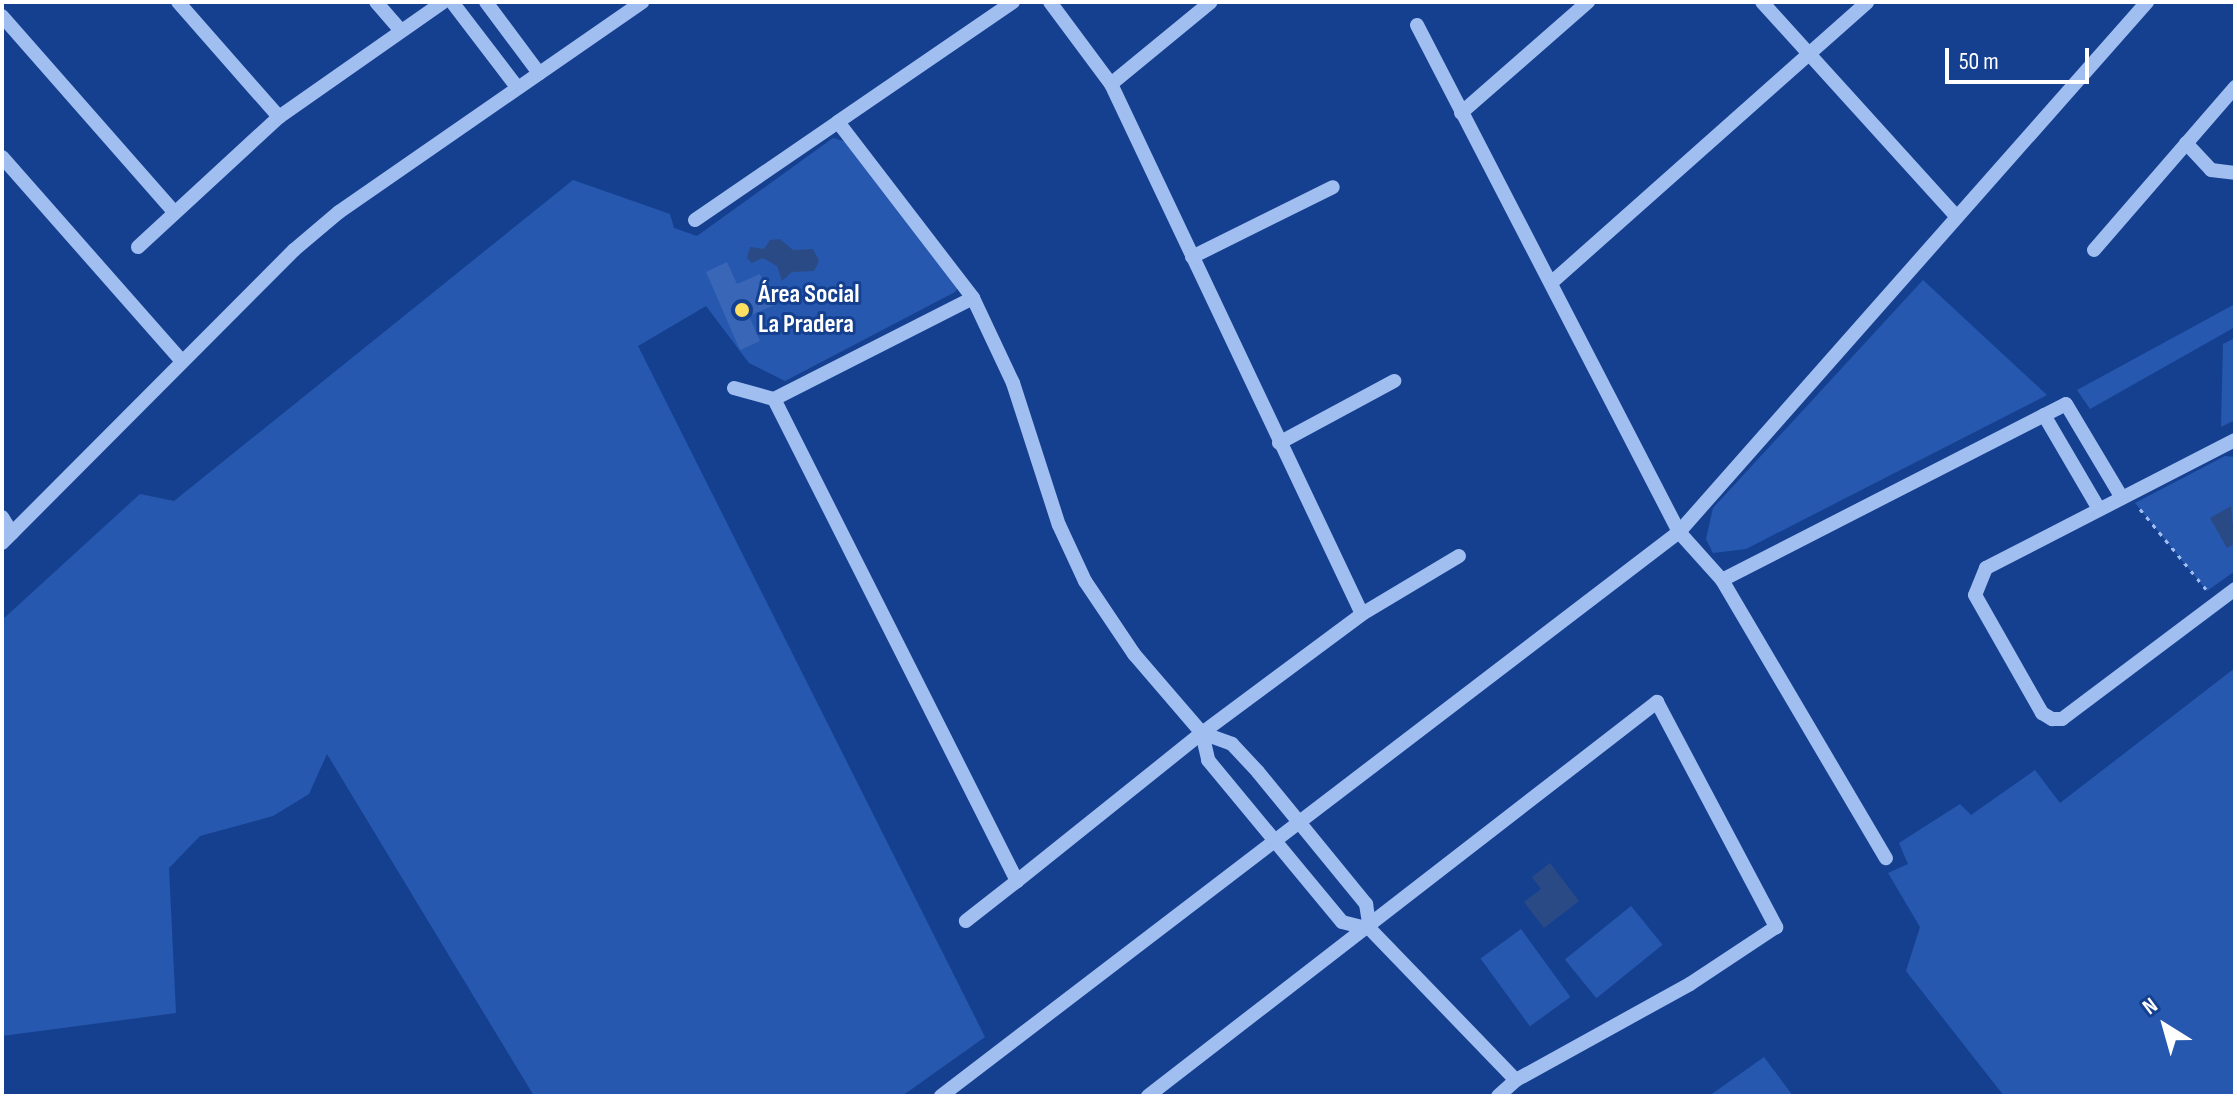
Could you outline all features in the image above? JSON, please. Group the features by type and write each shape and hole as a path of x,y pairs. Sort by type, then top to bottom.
{"street":[{"path":"178,2 279,117"},
{"path":"376,2 399,28"},
{"path":"138,247 279,117 399,28 443,2"},
{"path":"452,2 517,87"},
{"path":"486,2 539,73"},
{"path":"7,538 182,361 339,212 642,2"},
{"path":"695,220 1013,2"},
{"path":"1050,2 1111,84 1362,614"},
{"path":"1111,84 1211,2"},
{"path":"1461,113 1588,2"},
{"path":"1762,2 1956,216"},
{"path":"1551,283 1867,2"},
{"path":"941,1096 1679,532 2147,2"},
{"path":"2,16 174,212"},
{"path":"1417,25 1679,532 1722,580 1886,858"},
{"path":"2094,250 2235,87"},
{"path":"838,122 973,298 1013,383 1059,525 1085,581 1134,654 1202,733 1208,760 1272,842 1342,922 1370,929 1516,1080"},
{"path":"2186,143 2211,170 2235,173"},
{"path":"2,157 182,361"},
{"path":"1192,257 1333,187"},
{"path":"734,388 774,399 973,298"},
{"path":"1279,443 1394,381"},
{"path":"774,399 1017,881"},
{"path":"1722,580 2066,404 2128,500"},
{"path":"2044,415 2099,509"},
{"path":"2235,440 2128,500 2099,509 1986,568 1976,585 1975,595 2047,717 2062,719 2235,589"},
{"path":"2,517 7,538"},
{"path":"966,921 1202,733 1362,614 1459,556"},
{"path":"1148,1096 1370,929 1657,702 1776,927 1690,984 1516,1080 1498,1096"},
{"path":"1202,733 1232,744 1366,904 1370,929"}],"path":[{"path":"2128,500 2207,591 2217,584"}],"shaded area":[{"path":"833,138 850,143 961,284 955,292 785,381 749,363 706,306 638,346 985,1037 902,1096 534,1096 327,754 309,794 273,816 200,836 169,868 176,1013 2,1036 2,620 140,494 174,501 573,180 670,214 674,228 697,236"},
{"path":"780,239 793,250 813,249 819,261 814,271 792,272 782,281 777,266 763,258 752,263 747,258 750,247 764,249 770,240"},
{"path":"1923,280 2047,395 1746,549 1713,553 1706,539 1713,508"},
{"path":"2235,304 2235,327 2090,409 2077,390"},
{"path":"2235,338 2235,420 2221,427 2223,344"},
{"path":"2225,456 2235,457 2235,571 2207,591 2135,503"},
{"path":"2231,506 2235,544 2227,548 2210,518"},
{"path":"2235,668 2235,1096 2004,1096 1906,971 1920,927 1888,873 1908,864 1899,843 1960,804 1971,815 2035,770 2060,803"},
{"path":"1550,863 1579,901 1544,928 1524,902 1541,889 1532,877"},
{"path":"1631,906 1662,945 1596,998 1565,959"},
{"path":"1521,929 1570,997 1530,1026 1481,958"},
{"path":"1764,1057 1793,1096 1709,1096"}],"building":[{"name":"Área Social La Pradera","path":"727,262 737,284 760,274 774,305 749,316 760,341 740,350 706,272"}],"place":[{"name":"Área Social La Pradera","path":"742,310"}]}
